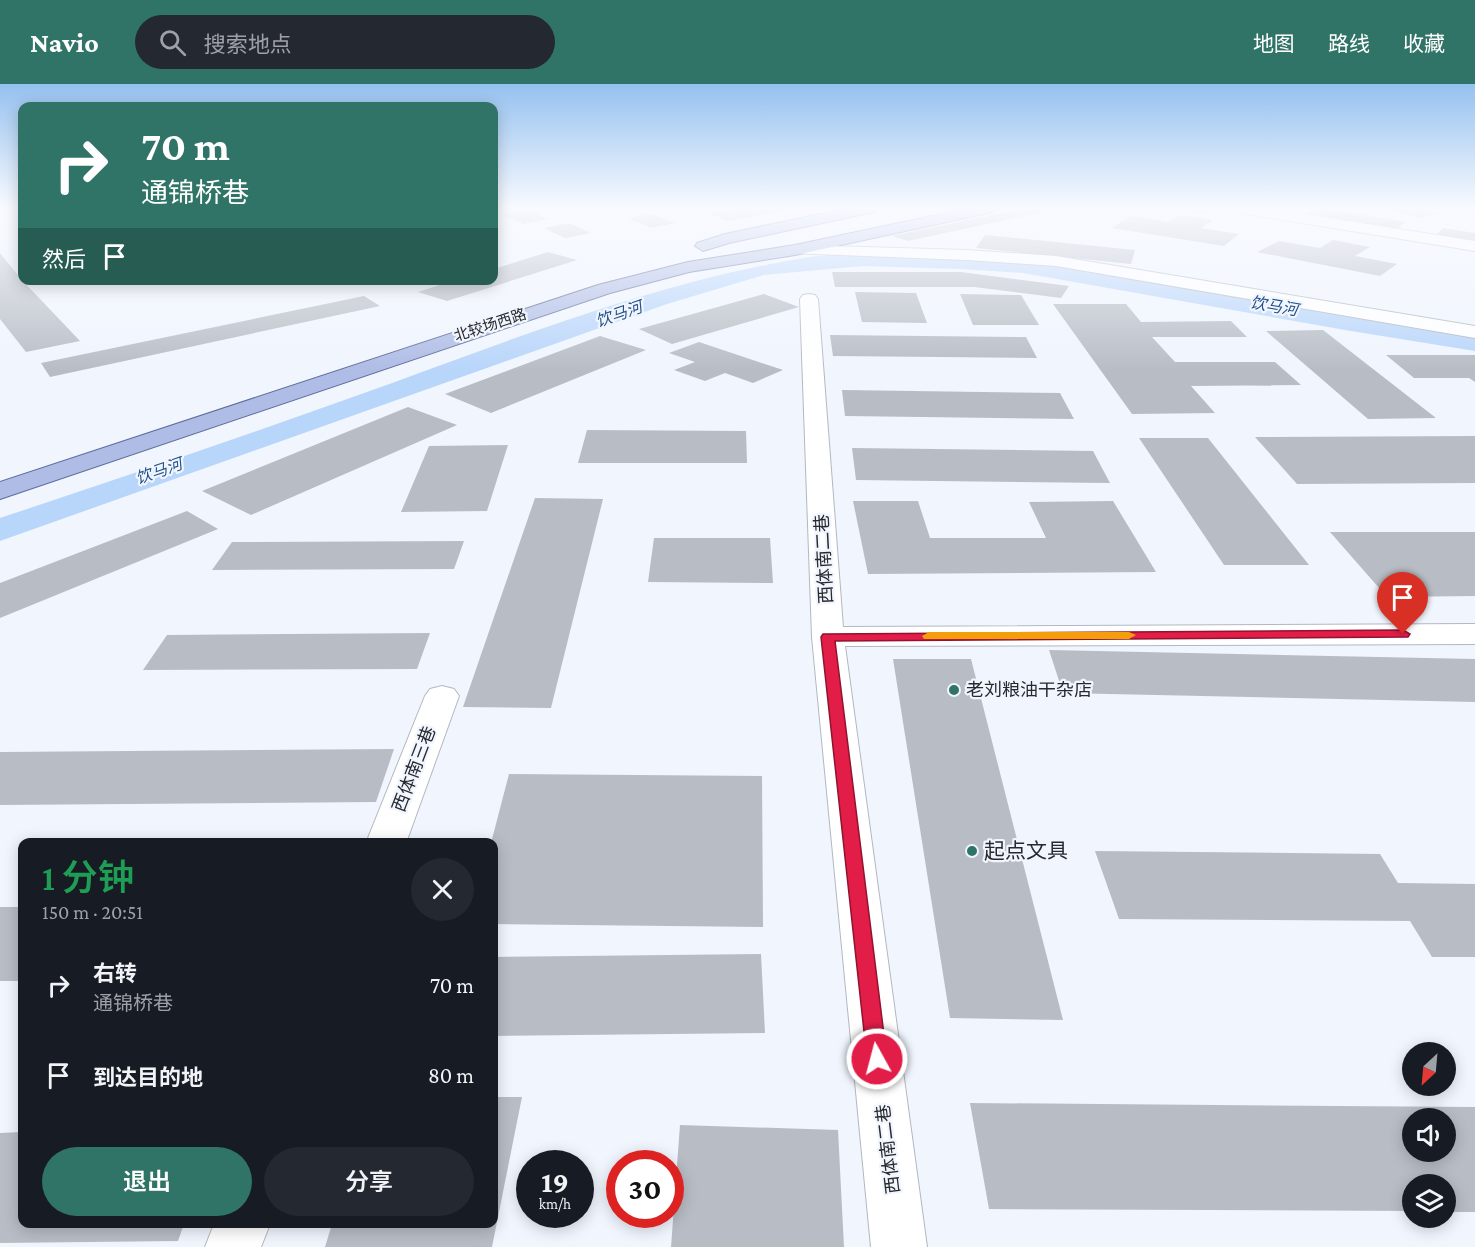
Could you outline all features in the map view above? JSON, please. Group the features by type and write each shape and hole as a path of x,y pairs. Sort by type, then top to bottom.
{"main road":[{"name":"北较场西路","path":"338,357 540,291 646,262"},
{"path":"688,267 709,262"},
{"name":"北较场西路","path":"0,491 604,289 688,267 718,262"}],"street":[{"path":"1064,262 1475,332"},
{"name":"西体南二巷","path":"809,299 828,637 899,1247"},
{"path":"828,637 1475,634"},
{"name":"西体南三巷","path":"388,838 442,696"},
{"path":"233,1247 240,1228"}],"water":[{"name":"饮马河","path":"780,262 1064,264 1475,335 1475,351 1023,273 862,266 764,275 667,304 0,541 0,518 265,428 575,317 631,299 745,269"}],"building":[{"path":"0,262 8,262 18,275 18,285 27,285 80,341 26,352 0,319"},
{"path":"515,262 570,262 498,285 498,268"},
{"path":"1310,262 1397,264 1380,276"},
{"path":"832,272 961,272 1069,286 1061,298 974,287 835,287"},
{"path":"440,285 498,285 447,301 418,292"},
{"path":"855,292 916,293 927,323 862,322"},
{"path":"764,294 799,307 672,344 639,329"},
{"path":"960,294 1021,295 1039,325 973,325"},
{"path":"364,296 380,306 50,377 41,363"},
{"path":"1053,304 1126,304 1141,322 1231,321 1247,337 1152,337 1175,362 1275,362 1301,385 1191,386 1215,413 1132,414"},
{"path":"1323,330 1436,418 1368,419 1266,331"},
{"path":"830,335 1026,337 1037,358 833,356"},
{"path":"600,336 646,350 491,413 445,394"},
{"path":"699,342 783,370 753,383 725,373 705,381 674,370 695,362 669,353"},
{"path":"1386,355 1475,355 1475,382 1469,378 1414,378"},
{"path":"842,390 1060,393 1074,419 845,416"},
{"path":"408,407 457,425 251,515 202,491"},
{"path":"587,430 746,431 747,463 578,463"},
{"path":"1475,436 1475,483 1297,484 1255,437"},
{"path":"1139,438 1208,438 1309,565 1224,565"},
{"path":"508,445 487,511 401,512 429,446"},
{"path":"852,448 1093,451 1110,483 856,480"},
{"path":"535,498 603,499 551,708 463,707"},
{"path":"853,501 918,501 930,538 1046,538 1029,502 1113,501 1156,572 868,574"},
{"path":"187,511 218,529 0,618 0,583"},
{"path":"1330,532 1475,532 1475,596 1387,597"},
{"path":"654,538 770,538 773,583 648,582"},
{"path":"464,541 454,569 212,570 232,542"},
{"path":"430,633 417,669 143,670 167,635"},
{"path":"1049,650 1475,659 1475,702 1063,693"},
{"path":"893,659 971,659 1063,1020 950,1018"},
{"path":"394,749 376,802 0,805 0,752"},
{"path":"509,774 762,776 763,927 498,924 498,838 492,838"},
{"path":"1095,851 1380,854 1398,883 1475,884 1475,957 1432,957 1410,921 1119,919"},
{"path":"0,907 18,907 18,981 0,981"},
{"path":"761,954 765,1033 498,1036 498,957"},
{"path":"498,1097 522,1097 498,1217"},
{"path":"970,1103 1475,1107 1475,1212 1456,1212 1456,1174 1402,1174 1402,1211 989,1209"},
{"path":"680,1125 838,1130 844,1247 671,1247 672,1228 684,1228 684,1150 678,1150"},
{"path":"18,1132 18,1228 183,1228 178,1241 0,1243 0,1133"},
{"path":"331,1228 496,1228 492,1247 325,1247"}],"slow traffic":[{"path":"929,636 1129,635"}],"place":[{"name":"老刘粮油干杂店","path":"954,690"},
{"name":"起点文具","path":"972,851"}],"route":[{"path":"877,1059 828,637 1403,634"}]}
